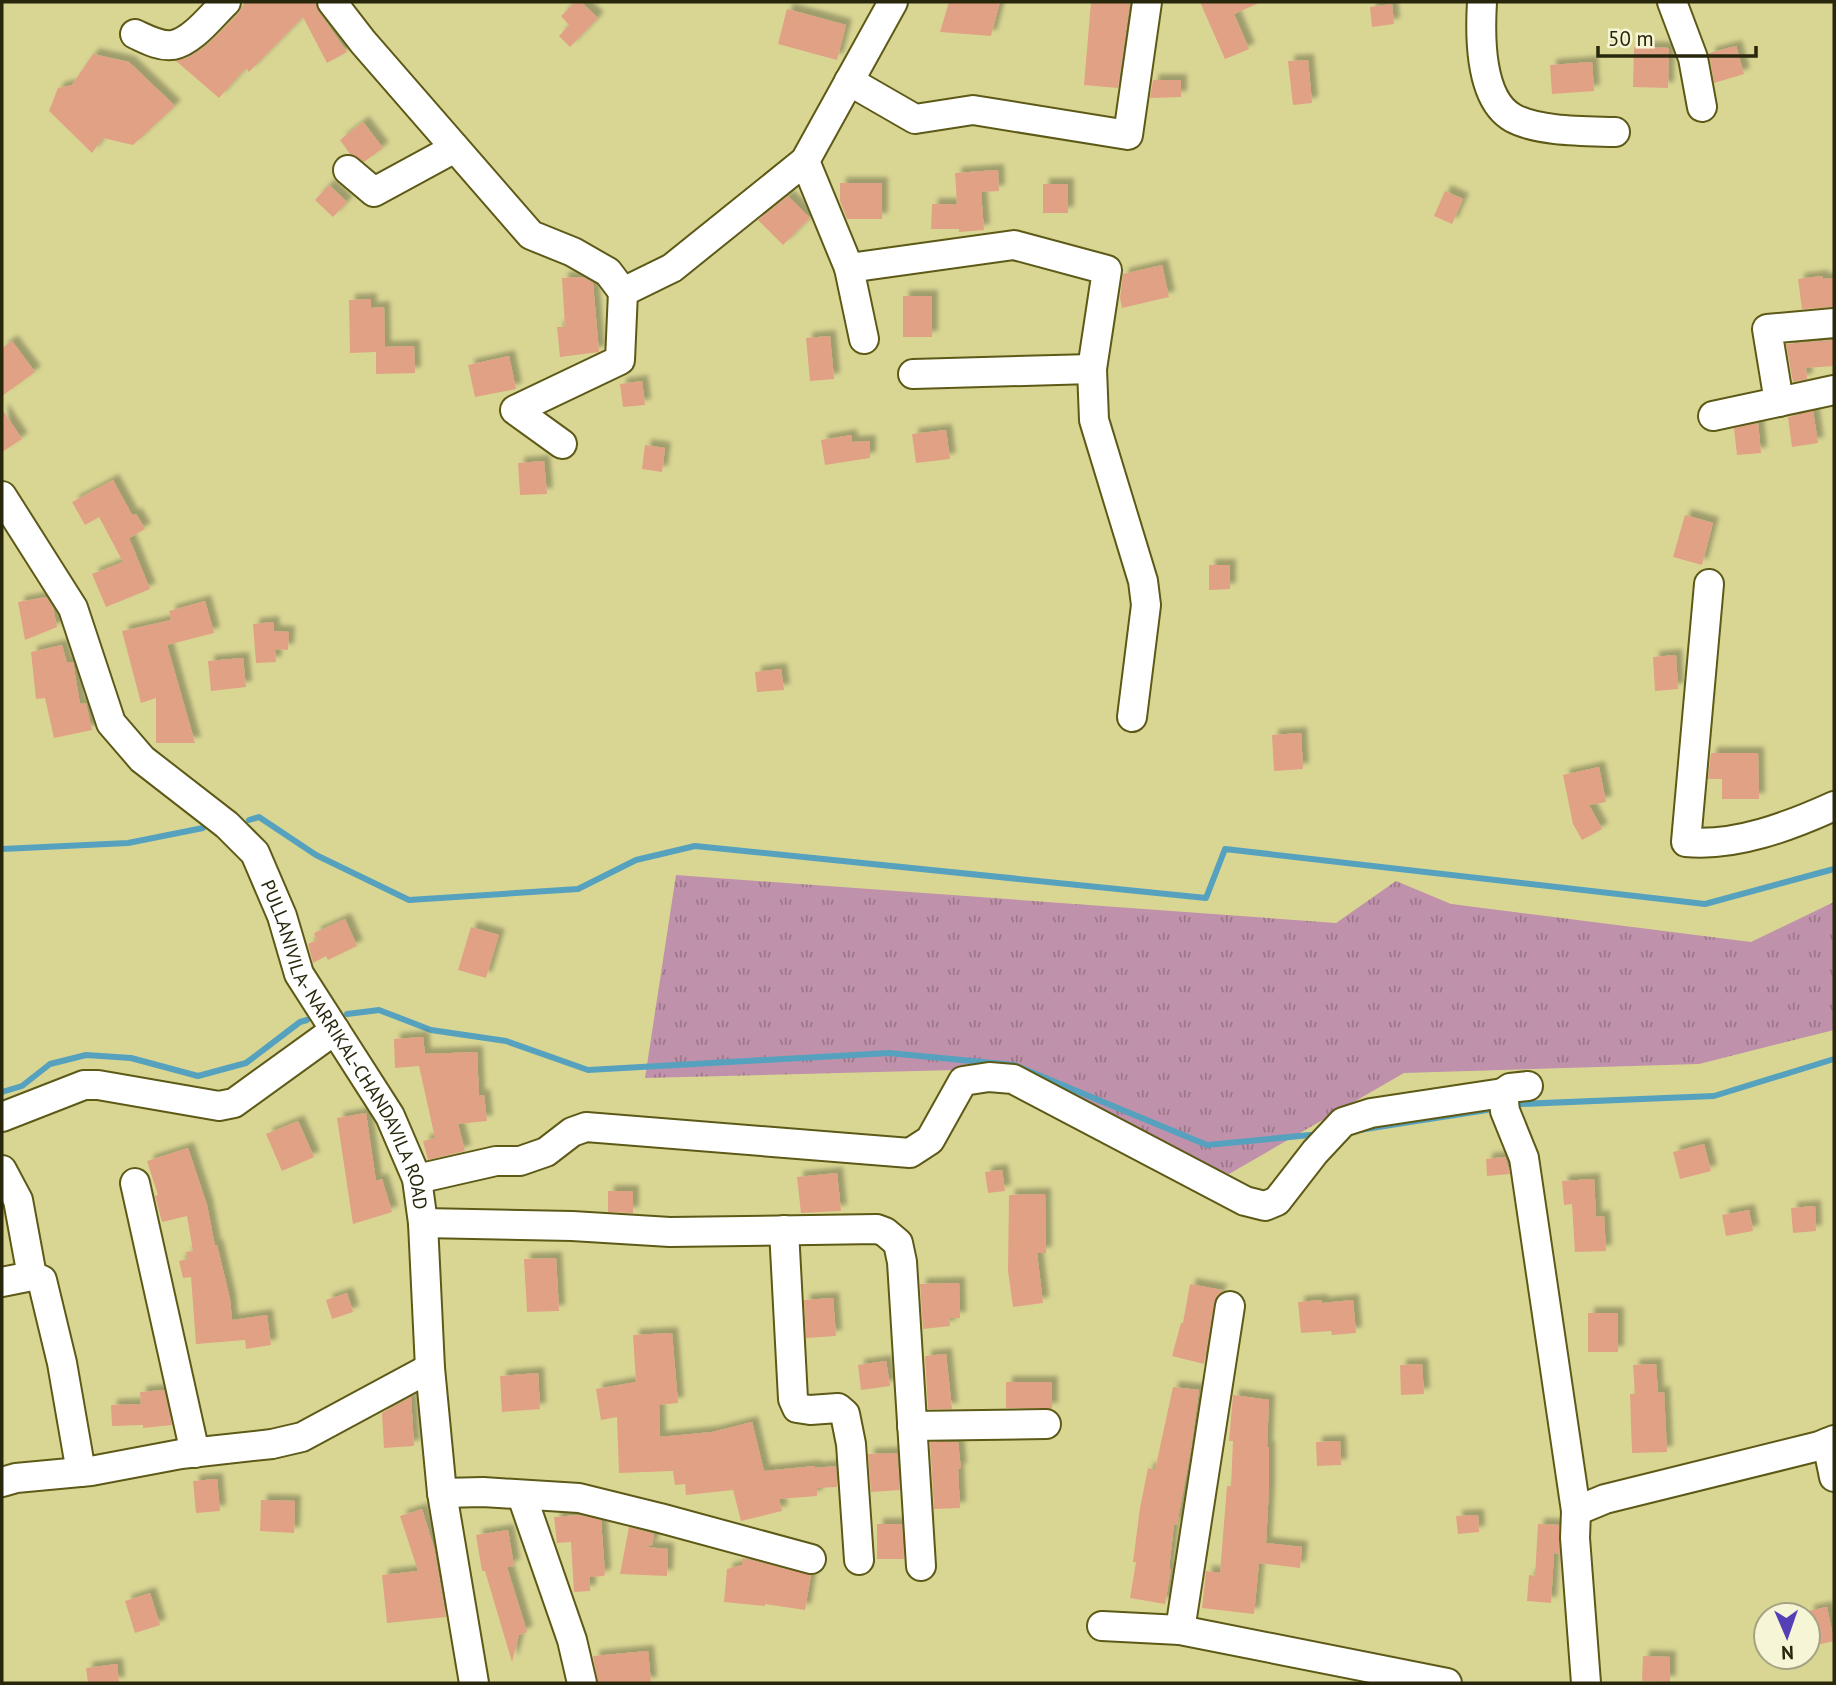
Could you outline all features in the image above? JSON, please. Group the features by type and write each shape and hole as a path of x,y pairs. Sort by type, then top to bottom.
{"street":[{"path":"135,34 154,43 173,45 188,37 226,2"},
{"path":"332,2 363,42 531,235 573,252 608,272 623,292 620,360 515,410 562,444"},
{"path":"623,292 672,268 805,161 893,2"},
{"path":"849,81 915,119 973,110 1128,135 1147,2"},
{"path":"1482,2 1480,23 1484,67 1492,96 1512,117 1553,130 1615,132"},
{"path":"1672,2 1693,58 1702,107"},
{"path":"348,170 374,192 455,148"},
{"path":"805,161 849,268 863,339"},
{"path":"849,268 1014,245 1107,270 1092,369 1094,420 1143,581 1146,605 1132,717"},
{"path":"1779,402 1767,329 1834,323"},
{"path":"913,374 1092,369"},
{"path":"1713,416 1834,390"},
{"name":"PULLANIVILA- NARRIKAL-CHANDAVILA ROAD","path":"2,496 73,608 111,723 142,759 227,825 255,853 282,916 299,974 390,1116 417,1179 424,1223 430,1368 442,1493 474,1683"},
{"path":"1709,584 1686,842 1700,843 1762,834 1786,827 1834,806"},
{"path":"2,1117 84,1085 98,1085 219,1106 234,1103 335,1030"},
{"path":"417,1179 496,1161 520,1161 546,1152 572,1132 586,1127 910,1153 930,1140 962,1081 989,1077 1013,1079 1245,1201 1265,1206 1277,1200 1343,1122 1371,1113 1516,1089 1505,1111 1524,1158 1576,1511 1575,1538 1586,1683"},
{"path":"2,1170 18,1200 32,1276"},
{"path":"135,1184 195,1453"},
{"path":"424,1223 572,1226 670,1232 877,1229 885,1232 898,1243 902,1262 921,1566"},
{"path":"784,1230 793,1399 797,1408 838,1408 845,1414 851,1444 859,1560"},
{"path":"2,1282 32,1276 42,1280 62,1363 81,1472"},
{"path":"1180,1630 1230,1306"},
{"path":"2,1482 272,1444 303,1437 430,1368"},
{"path":"912,1426 1046,1424"},
{"path":"1576,1511 1605,1499 1831,1441 1834,1477"},
{"path":"442,1493 483,1492 579,1498 811,1559"},
{"path":"522,1496 572,1640 582,1683"},
{"path":"1102,1626 1180,1630 1447,1683"}],"green space":[{"path":"676,875 1336,923 1396,881 1451,904 1751,942 1834,902 1834,1030 1699,1064 1404,1073 1229,1174 955,1070 645,1078"}],"building":[{"path":"245,2 316,2 319,12 347,52 327,63 303,17 249,72 246,68 219,98 176,61 189,57 206,46 238,14"},
{"path":"575,2 581,2 598,18 570,47 559,36 569,25 561,16"},
{"path":"949,2 1000,2 991,36 940,32"},
{"path":"1091,2 1130,2 1118,88 1084,85"},
{"path":"1200,2 1261,2 1234,14 1249,49 1225,59"},
{"path":"1392,4 1394,24 1372,27 1370,7"},
{"path":"787,9 846,25 837,60 778,44"},
{"path":"1736,46 1744,74 1714,83 1709,53"},
{"path":"1634,47 1669,48 1668,88 1633,87"},
{"path":"93,54 129,62 175,106 133,145 103,138 92,153 49,111 58,88 72,85"},
{"path":"1308,60 1312,103 1293,105 1288,61"},
{"path":"1592,62 1594,91 1552,94 1550,65"},
{"path":"1153,80 1181,80 1181,97 1150,98"},
{"path":"363,122 383,148 364,162 350,154 340,140"},
{"path":"998,170 999,191 981,192 984,230 959,232 959,229 931,229 932,204 957,204 955,173"},
{"path":"840,183 882,183 882,219 847,219 840,201"},
{"path":"1043,184 1068,184 1068,213 1043,213"},
{"path":"329,185 347,202 333,217 315,200"},
{"path":"1445,191 1463,199 1452,224 1434,216"},
{"path":"788,196 810,218 783,245 758,220"},
{"path":"1162,265 1169,297 1122,308 1120,298 1123,274"},
{"path":"1822,276 1823,279 1834,278 1834,307 1802,309 1798,279"},
{"path":"583,277 593,283 599,352 560,357 557,327 565,327 562,278"},
{"path":"903,296 932,296 932,337 903,337"},
{"path":"371,299 371,308 384,307 385,347 414,346 415,373 376,374 376,352 350,353 349,300"},
{"path":"830,336 834,379 810,381 806,338"},
{"path":"1834,340 1834,366 1806,368 1807,379 1793,382 1786,344"},
{"path":"12,341 35,372 2,396 2,348"},
{"path":"509,356 516,389 475,397 468,365"},
{"path":"642,381 645,405 623,407 620,384"},
{"path":"2,409 22,439 2,452"},
{"path":"1813,411 1818,443 1792,447 1788,417"},
{"path":"1758,423 1761,453 1737,455 1734,428"},
{"path":"946,430 950,459 916,463 912,434"},
{"path":"851,435 852,442 870,441 870,458 825,465 821,440"},
{"path":"645,445 665,448 662,472 642,469"},
{"path":"544,461 547,494 520,495 518,463"},
{"path":"113,480 132,515 136,514 145,529 129,538 150,589 106,607 92,574 123,562 99,517 85,525 72,502"},
{"path":"1685,515 1713,523 1702,565 1673,557"},
{"path":"1209,565 1230,565 1230,589 1209,590"},
{"path":"46,597 53,608 57,627 25,640 18,602"},
{"path":"205,601 214,633 167,645 195,743 156,743 156,698 141,703 122,631 171,620 169,611"},
{"path":"273,622 274,631 289,632 288,650 275,649 276,662 256,663 253,624"},
{"path":"62,645 67,663 73,662 80,704 86,703 92,730 54,738 45,698 36,699 31,652"},
{"path":"1676,655 1678,689 1655,691 1653,657"},
{"path":"243,658 246,687 211,691 208,661"},
{"path":"781,669 784,690 757,692 755,672"},
{"path":"1301,733 1303,769 1274,771 1272,735"},
{"path":"1711,753 1758,753 1759,799 1722,799 1722,779 1708,779"},
{"path":"1599,767 1606,802 1589,805 1602,829 1582,840 1573,824 1563,775"},
{"path":"345,919 357,946 328,960 326,956 313,963 308,944 317,940 314,933"},
{"path":"471,927 499,935 486,978 458,970"},
{"path":"423,1037 425,1054 477,1052 479,1096 484,1095 487,1121 458,1124 465,1151 428,1160 423,1141 435,1138 419,1066 395,1068 394,1039"},
{"path":"366,1113 376,1181 382,1179 392,1212 353,1224 337,1118"},
{"path":"298,1121 314,1157 282,1171 266,1134"},
{"path":"1704,1144 1711,1171 1680,1179 1673,1152"},
{"path":"188,1148 207,1205 230,1299 232,1320 267,1315 271,1345 246,1349 245,1340 196,1344 191,1277 183,1278 179,1261 188,1259 186,1252 193,1251 187,1216 162,1222 155,1196 158,1195 147,1161"},
{"path":"1505,1157 1510,1174 1487,1176 1486,1159"},
{"path":"1002,1170 1005,1191 988,1193 985,1172"},
{"path":"837,1173 841,1211 801,1213 797,1177"},
{"path":"1594,1179 1596,1217 1604,1216 1606,1251 1575,1252 1572,1204 1564,1205 1562,1181"},
{"path":"608,1191 633,1191 633,1213 608,1212"},
{"path":"1045,1194 1046,1253 1037,1253 1043,1303 1013,1307 1008,1271 1009,1195"},
{"path":"1815,1206 1816,1231 1793,1233 1791,1208"},
{"path":"1749,1210 1753,1231 1726,1236 1722,1215"},
{"path":"556,1258 559,1311 527,1312 524,1259"},
{"path":"959,1283 960,1318 949,1318 950,1326 923,1329 920,1284"},
{"path":"1190,1284 1222,1290 1214,1303 1204,1364 1172,1356 1183,1323"},
{"path":"347,1293 353,1312 332,1319 326,1300"},
{"path":"833,1298 836,1336 806,1338 804,1300"},
{"path":"1322,1300 1322,1303 1353,1300 1356,1333 1301,1333 1298,1302"},
{"path":"1588,1313 1618,1313 1618,1352 1588,1352"},
{"path":"672,1333 678,1403 659,1405 660,1437 712,1432 752,1422 764,1471 836,1466 837,1487 817,1488 817,1496 779,1499 782,1511 741,1521 733,1490 686,1495 685,1484 675,1485 673,1471 619,1473 617,1417 601,1420 596,1389 636,1382 633,1335"},
{"path":"946,1354 952,1409 928,1409 925,1356"},
{"path":"886,1361 890,1386 861,1390 858,1365"},
{"path":"1422,1364 1424,1394 1401,1395 1400,1365"},
{"path":"1656,1364 1658,1393 1664,1392 1667,1452 1632,1453 1630,1394 1635,1394 1633,1365"},
{"path":"538,1373 540,1409 502,1412 500,1376"},
{"path":"1006,1382 1052,1382 1052,1409 1006,1408"},
{"path":"1173,1387 1199,1390 1177,1525 1174,1524 1165,1604 1130,1598 1140,1508 1148,1468 1155,1470"},
{"path":"164,1390 172,1425 143,1428 143,1425 112,1426 111,1405 141,1404 140,1392"},
{"path":"1233,1395 1269,1400 1266,1543 1302,1547 1300,1568 1259,1563 1254,1614 1202,1608 1206,1571 1220,1573 1227,1486 1231,1486 1233,1441 1229,1441"},
{"path":"411,1397 414,1446 384,1448 382,1413"},
{"path":"1340,1441 1341,1465 1317,1466 1316,1442"},
{"path":"930,1442 958,1442 961,1469 958,1469 960,1508 934,1509"},
{"path":"897,1453 900,1490 871,1492 868,1454"},
{"path":"217,1479 220,1511 196,1513 193,1481"},
{"path":"261,1500 295,1501 294,1533 260,1531"},
{"path":"422,1509 434,1548 446,1617 387,1623 382,1575 418,1571 400,1516"},
{"path":"579,1515 601,1520 605,1573 604,1576 590,1577 590,1591 574,1592 571,1542 557,1543 554,1517"},
{"path":"1478,1515 1479,1532 1458,1534 1456,1516"},
{"path":"877,1524 902,1524 904,1559 877,1559"},
{"path":"1538,1524 1559,1525 1560,1554 1554,1553 1551,1603 1527,1601 1529,1575 1535,1576"},
{"path":"629,1527 654,1534 652,1545 646,1547 668,1549 667,1576 620,1574"},
{"path":"508,1530 514,1566 507,1567 527,1632 519,1635 512,1662 485,1571 482,1571 476,1535"},
{"path":"743,1558 811,1575 805,1610 724,1602 727,1569 742,1565"},
{"path":"150,1593 160,1625 135,1633 125,1601"},
{"path":"1827,1607 1834,1641 1822,1644 1822,1608"},
{"path":"648,1651 651,1683 598,1683 593,1656"},
{"path":"1643,1656 1670,1657 1670,1682 1642,1681"},
{"path":"117,1664 119,1683 88,1683 86,1668"}],"waterway":[{"path":"249,820 259,817 316,855 409,900 578,889 636,860 695,846 1206,898 1225,849 1705,904 1834,869"},
{"path":"2,849 128,843 203,828"},
{"path":"347,1014 379,1010 431,1030 506,1041 588,1070 889,1053 1014,1065 1207,1145 1310,1135"},
{"path":"2,1092 22,1086 50,1064 86,1055 131,1058 198,1076 246,1063 300,1022 307,1020"},
{"path":"1521,1104 1714,1096 1834,1059"},
{"path":"1359,1130 1487,1110"}]}
